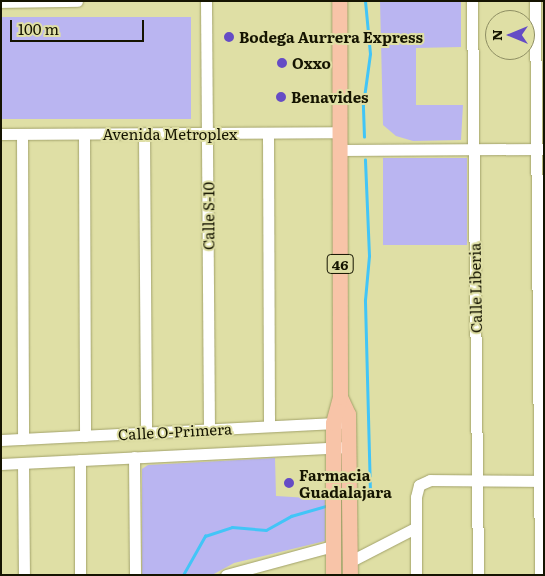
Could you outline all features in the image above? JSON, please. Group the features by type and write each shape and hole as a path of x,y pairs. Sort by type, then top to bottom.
{"main road":[{"name":"46","path":"333,575 341,423 348,414 340,397 338,1"},
{"name":"46","path":"340,447 349,569"}],"street":[{"path":"1,2 77,1"},
{"name":"Calle S-10","path":"206,1 209,430"},
{"name":"Calle Liberia","path":"472,1 478,575"},
{"path":"535,1 540,149 542,481 540,575"},
{"name":"Avenida Metroplex","path":"1,134 268,135 338,132"},
{"path":"22,134 23,439"},
{"path":"84,134 85,436"},
{"path":"144,134 146,433"},
{"path":"268,135 269,426"},
{"path":"338,150 540,149"},
{"name":"Calle O-Primera","path":"1,440 341,423"},
{"name":"Calle O-Primera","path":"1,464 340,447"},
{"path":"134,457 135,575"},
{"path":"80,460 80,575"},
{"path":"23,463 24,575"},
{"path":"416,575 415,528 419,485 430,480 542,481"},
{"path":"349,569 415,528"},
{"path":"226,575 259,570 334,546"}],"shaded area":[{"path":"380,1 461,1 461,47 416,48 416,105 463,105 461,140 413,141 396,136 383,125"},
{"path":"1,17 191,17 191,119 1,119"},
{"path":"383,158 467,158 467,245 383,245"},
{"path":"275,458 276,496 325,499 325,541 234,563 212,575 142,575 142,469 148,465"}],"waterway":[{"path":"364,137 363,105 370,54 365,1"},
{"path":"357,498 370,493 365,300 369,256 365,160"},
{"path":"183,575 205,536 232,527 266,530 291,516 327,506"}],"place":[{"name":"Bodega Aurrera Express","path":"229,37"},
{"name":"Oxxo","path":"282,63"},
{"name":"Benavides","path":"281,97"},
{"name":"Farmacia Guadalajara","path":"289,483"}]}
